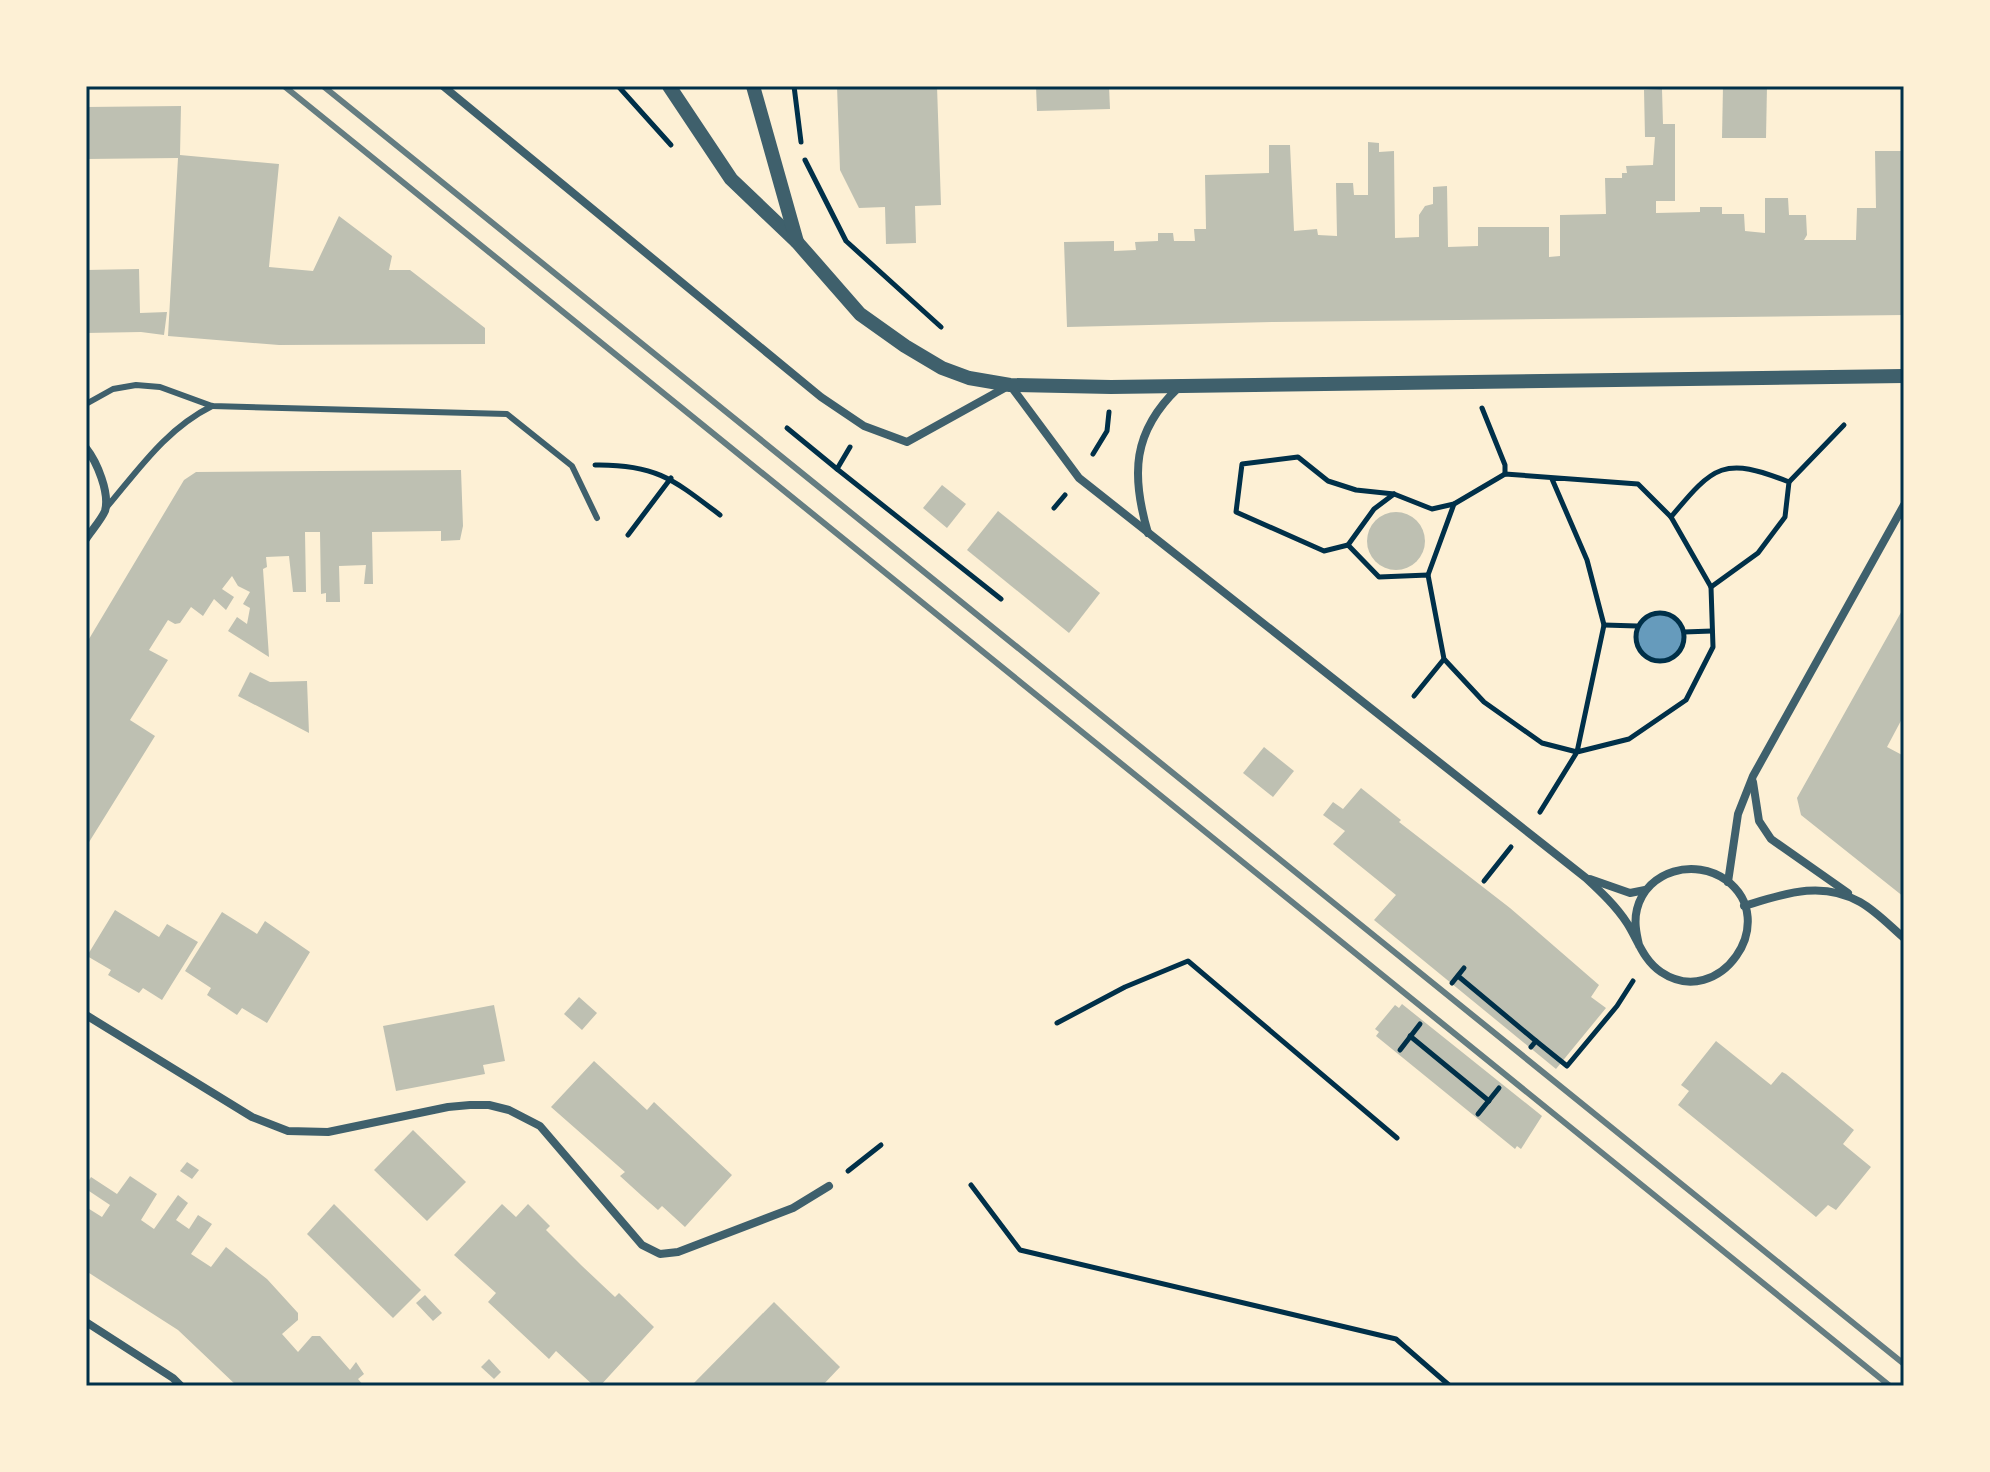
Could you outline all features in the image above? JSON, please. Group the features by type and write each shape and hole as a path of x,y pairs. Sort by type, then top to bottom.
{"street":[{"path":"443,86 821,397 864,426 907,442 1010,385"},
{"path":"669,86 731,179 797,242 860,314 942,368 969,378 1010,385 1180,385 1904,376"},
{"path":"753,86 797,242"},
{"path":"1010,385 1079,478 1586,878 1619,912 1649,962 1664,974 1682,980 1702,980 1719,973 1734,961 1744,944 1747,925 1744,906 1735,889 1712,872 1695,868 1676,870 1646,890 1638,907 1635,926 1639,945"},
{"path":"1148,533 1139,500 1137,471 1143,435 1159,406 1180,385"},
{"path":"86,448 98,465 105,509 86,539"},
{"path":"1728,882 1738,814 1753,776 1904,505"},
{"path":"1753,776 1754,804 1759,821 1771,839 1861,902 1904,938"},
{"path":"1586,878 1630,893 1646,890"},
{"path":"1744,906 1799,890 1816,889 1833,890 1861,902"},
{"path":"86,1015 252,1117 288,1131 328,1132 459,1106 489,1105 509,1110 540,1126 642,1245 660,1254 691,1247 793,1208 829,1186"},
{"path":"86,1322 181,1386"}],"lane":[{"path":"86,404 113,389 136,385 160,387 212,406 507,414 572,466 597,518"},
{"path":"105,509 167,436 187,418 212,406"}],"path":[{"path":"794,86 802,154 846,241 941,327"},
{"path":"1471,382 1502,456 1505,474"},
{"path":"1711,587 1758,553 1785,517 1789,482 1844,425"},
{"path":"837,469 864,426"},
{"path":"787,428 1001,599"},
{"path":"1394,494 1374,509 1348,545 1324,551 1236,512 1242,464 1298,457 1328,481 1356,490 1394,494 1432,509 1454,504 1505,474 1638,484 1671,517 1711,587 1713,647 1686,700 1629,739 1577,752 1542,743 1484,702 1444,659 1428,575 1454,504"},
{"path":"572,466 627,465 671,478 720,515"},
{"path":"1671,517 1701,481 1730,466 1756,468 1789,482"},
{"path":"628,535 671,478"},
{"path":"1484,881 1548,802 1577,752 1604,625 1587,560 1552,479"},
{"path":"1348,545 1379,577 1428,575"},
{"path":"1663,612 1677,619 1684,632 1681,648 1669,660 1652,660 1639,650 1635,634 1637,626 1648,615 1663,612"},
{"path":"1604,625 1637,626"},
{"path":"1684,632 1712,631"},
{"path":"1414,696 1444,659"},
{"path":"1057,1023 1125,987 1188,961 1397,1138"},
{"path":"1452,983 1464,968"},
{"path":"1458,976 1567,1066 1617,1006 1633,981 1627,968"},
{"path":"1400,1050 1420,1024"},
{"path":"1410,1036 1489,1101"},
{"path":"1531,1047 1536,1041"},
{"path":"1478,1114 1499,1088"},
{"path":"829,1186 881,1145"},
{"path":"971,1185 1020,1250 1396,1339 1450,1386"}],"water":[{"path":"1660,615 1676,622 1683,638 1676,654 1660,661 1644,654 1637,638 1644,622"}],"building":[{"path":"837,86 937,86 941,205 915,206 916,243 886,244 885,207 859,208 840,170"},
{"path":"1036,86 1109,86 1110,109 1037,111"},
{"path":"1723,86 1767,86 1766,138 1722,138"},
{"path":"1662,89 1663,124 1675,124 1675,201 1656,201 1656,213 1700,212 1700,207 1722,207 1722,214 1744,214 1745,231 1765,233 1765,198 1788,198 1789,215 1806,215 1807,235 1804,240 1856,240 1857,208 1876,208 1875,151 1902,151 1904,315 1067,327 1064,242 1114,241 1114,251 1136,250 1135,242 1158,241 1158,233 1173,233 1174,241 1195,241 1194,229 1206,229 1205,175 1269,173 1269,145 1290,145 1294,231 1317,229 1318,235 1337,236 1336,183 1353,183 1354,195 1368,195 1368,142 1379,143 1379,152 1394,151 1395,238 1419,237 1419,215 1425,206 1433,204 1433,187 1447,186 1448,247 1478,246 1478,227 1549,227 1549,257 1560,256 1560,215 1606,214 1605,178 1622,178 1622,173 1627,173 1626,166 1653,165 1655,137 1645,137 1644,90"},
{"path":"181,106 180,155 279,164 269,267 313,271 339,216 392,256 389,270 410,270 485,328 485,344 279,345 168,336 178,158 86,159 86,107"},
{"path":"139,269 140,313 167,312 164,335 141,332 86,333 86,270"},
{"path":"461,470 463,526 460,540 441,541 441,531 372,532 373,584 364,584 366,565 339,566 340,602 326,602 326,593 321,594 320,532 305,532 306,592 293,592 289,556 266,557 267,567 263,569 269,657 228,631 237,617 247,624 250,608 243,604 250,592 238,586 232,576 222,589 234,597 226,610 214,599 203,616 191,607 180,623 168,620 149,650 168,660 130,720 155,736 86,847 86,644 184,480 196,472"},
{"path":"942,485 966,504 947,528 923,508"},
{"path":"998,511 1100,593 1069,633 967,550"},
{"path":"1396,512 1407,514 1416,521 1423,530 1423,552 1416,561 1407,568 1396,570 1385,568 1376,561 1369,552 1367,541 1369,530 1376,521 1385,514"},
{"path":"1904,607 1904,715 1887,747 1904,756 1904,833 1901,837 1904,839 1904,897 1801,815 1797,798"},
{"path":"250,672 270,682 307,681 309,733 238,696"},
{"path":"1264,747 1294,771 1273,797 1243,773"},
{"path":"1361,788 1401,820 1399,822 1510,908 1599,985 1591,997 1606,1008 1556,1069 1374,920 1396,895 1333,844 1345,831 1323,815 1333,802 1343,809"},
{"path":"115,910 159,937 167,924 198,942 162,1000 143,988 139,993 108,975 111,970 87,956"},
{"path":"222,912 257,934 265,921 310,952 267,1023 242,1008 237,1015 207,995 211,988 185,971"},
{"path":"579,997 597,1013 582,1030 564,1014"},
{"path":"1402,1004 1542,1116 1521,1149 1517,1146 1515,1149 1376,1036 1379,1032 1375,1029 1395,1005 1399,1008"},
{"path":"494,1005 505,1061 483,1065 485,1074 396,1091 383,1026"},
{"path":"1716,1041 1771,1085 1782,1072 1786,1074 1854,1130 1843,1144 1871,1167 1836,1210 1828,1205 1816,1217 1678,1105 1689,1091 1681,1085"},
{"path":"594,1061 647,1110 654,1102 732,1175 685,1227 662,1206 658,1210 642,1196 620,1176 625,1172 551,1107"},
{"path":"413,1130 466,1182 427,1221 374,1170"},
{"path":"187,1162 199,1170 192,1179 180,1171"},
{"path":"130,1176 157,1194 141,1220 154,1229 178,1195 188,1203 176,1220 189,1229 198,1215 212,1224 191,1254 211,1267 226,1247 267,1279 298,1313 298,1320 282,1334 298,1352 312,1336 320,1336 350,1370 356,1362 364,1374 358,1379 364,1386 237,1386 178,1330 86,1271 86,1207 102,1217 110,1205 86,1189 86,1185 91,1177 117,1194"},
{"path":"334,1204 421,1290 393,1318 307,1234"},
{"path":"502,1204 516,1217 528,1204 550,1226 546,1230 581,1265 615,1297 619,1293 654,1327 600,1386 594,1386 556,1351 549,1359 488,1302 496,1293 454,1255"},
{"path":"425,1295 442,1313 433,1321 416,1303"},
{"path":"774,1302 840,1367 822,1386 691,1386"},
{"path":"489,1359 501,1372 494,1379 481,1367"}],"railway":[{"path":"284,86 1890,1386"},
{"path":"323,86 1904,1364"}]}
